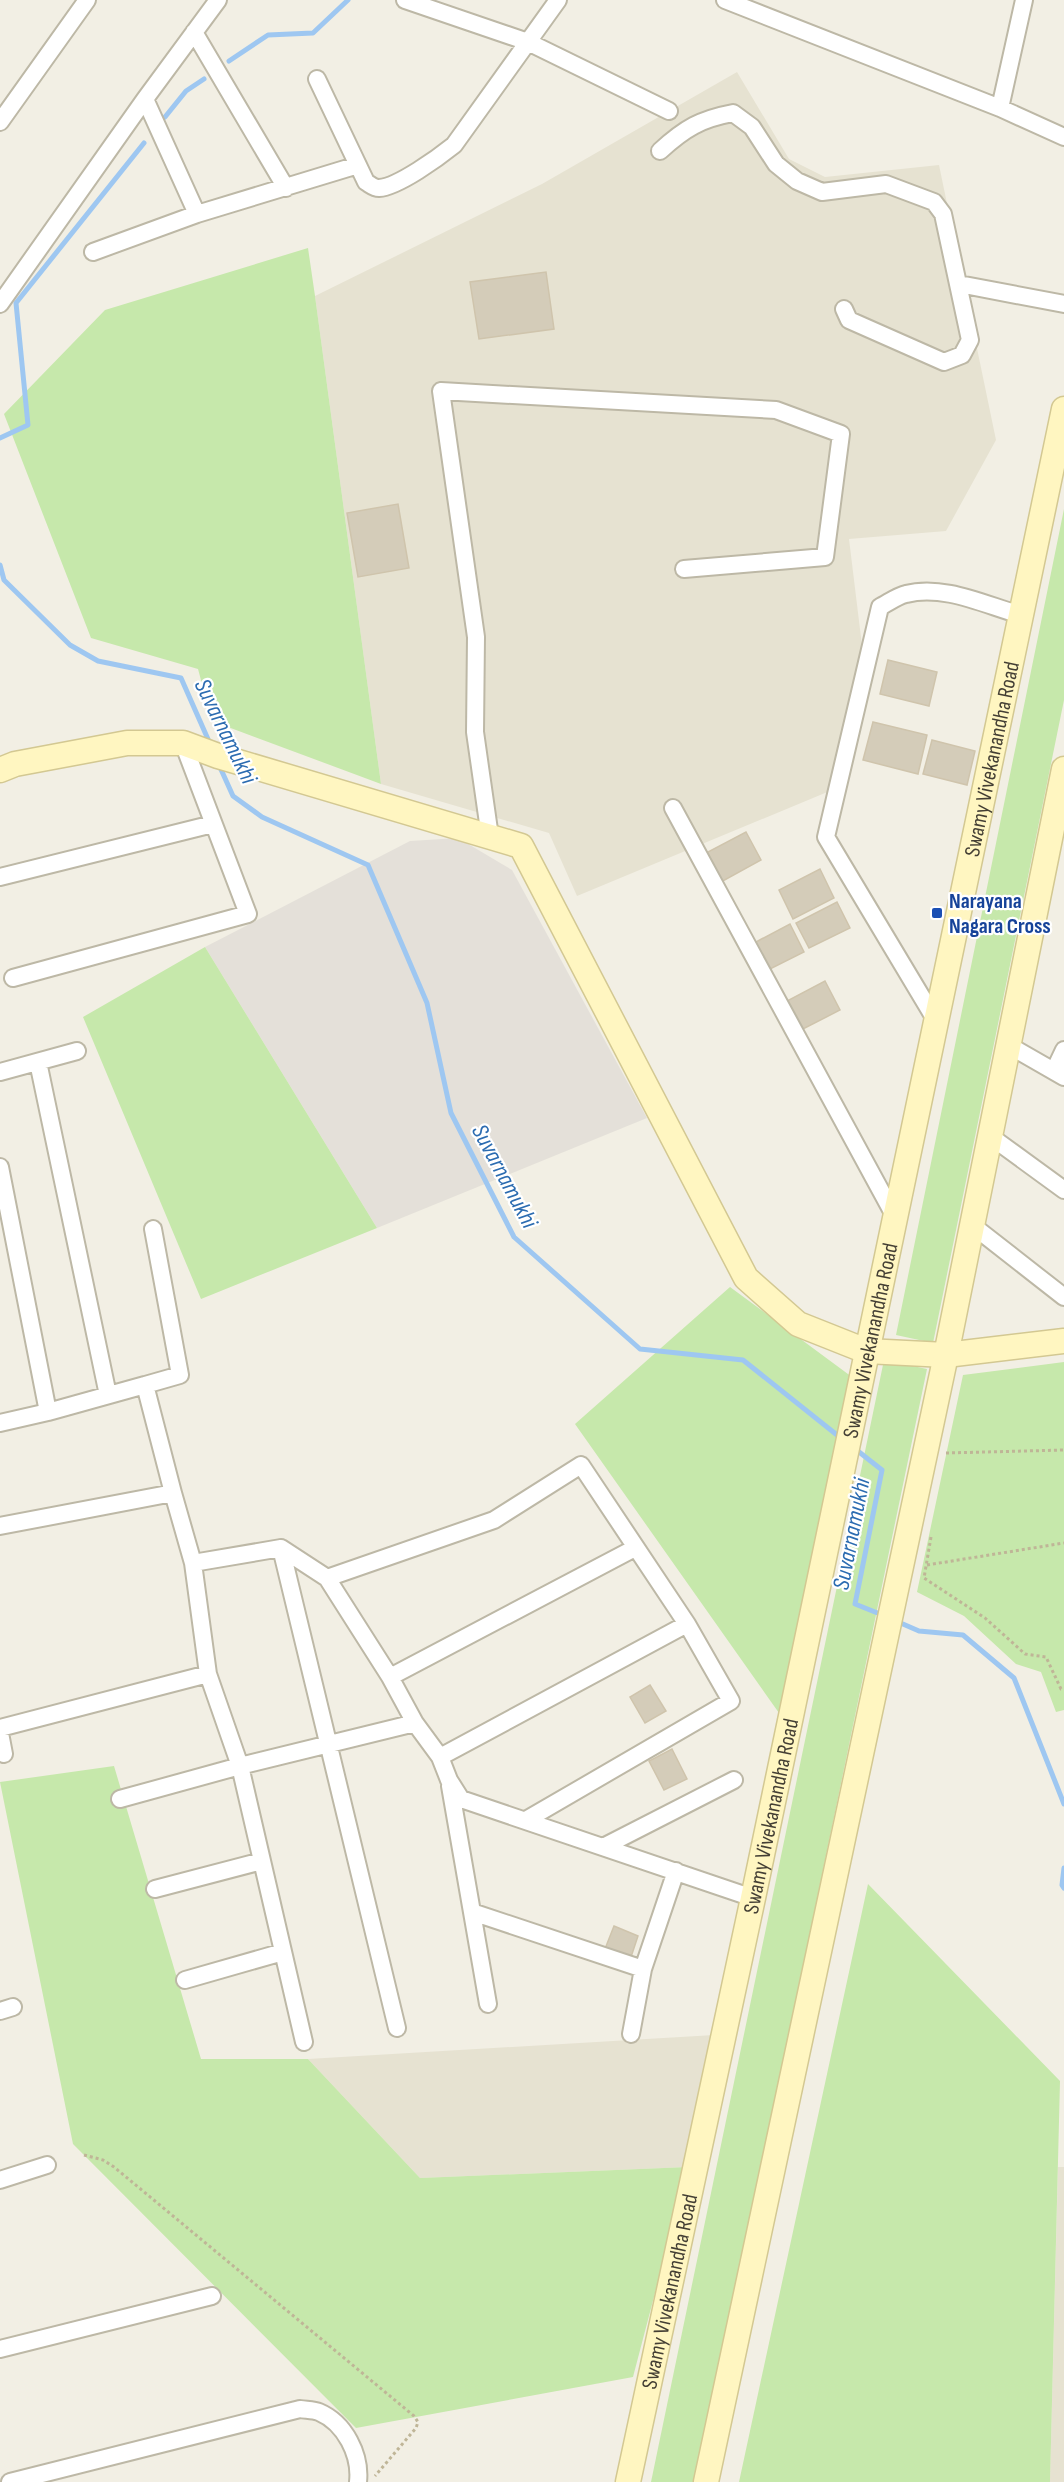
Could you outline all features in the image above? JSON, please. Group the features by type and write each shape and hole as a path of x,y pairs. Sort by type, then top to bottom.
{"main road":[{"name":"Swamy Vivekanandha Road","path":"628,2482 753,1898 1064,409"},
{"path":"0,770 15,764 128,743 183,743 521,846 746,1278 798,1324 866,1351 946,1355 1064,1341"},
{"path":"706,2482 946,1355 1008,1045 1058,836 1064,769"}],"street":[{"path":"0,122 87,0"},
{"path":"0,304 218,0"},
{"path":"405,0 528,42 669,111"},
{"path":"317,79 366,183 376,188 388,186 435,159 454,145 558,0"},
{"path":"725,0 1000,108 1064,137"},
{"path":"1000,108 1024,0"},
{"path":"194,32 286,188"},
{"path":"145,99 197,214"},
{"path":"660,151 674,138 707,118 733,113 752,127 776,164 797,181 822,192 886,184 934,202 943,214 970,340 962,355 944,362 849,320 844,309"},
{"path":"93,252 197,214 358,165"},
{"path":"959,284 1064,304"},
{"path":"490,837 475,732 476,637 441,392 776,410 841,434 825,557 684,569"},
{"path":"935,1019 826,837 880,607 903,595 927,590 1021,615"},
{"path":"13,978 248,914 183,743"},
{"path":"673,808 894,1215"},
{"path":"0,877 213,824"},
{"path":"1008,1045 1059,1074 1064,1050"},
{"path":"0,1072 77,1051"},
{"path":"38,1062 108,1395"},
{"path":"990,1136 1064,1190"},
{"path":"0,1167 48,1412"},
{"path":"972,1224 1064,1297"},
{"path":"0,1423 180,1375 153,1229"},
{"path":"145,1385 193,1563 208,1674 240,1766 304,2042"},
{"path":"327,1578 494,1520 580,1465 687,1624 731,1701 526,1820"},
{"path":"0,1526 173,1493"},
{"path":"193,1563 281,1548 327,1578 390,1677 415,1723 440,1757 449,1780 461,1799 753,1898"},
{"path":"281,1548 397,2028"},
{"path":"390,1677 634,1548"},
{"path":"440,1757 687,1624"},
{"path":"0,1728 208,1674"},
{"path":"120,1799 240,1766 329,1746 415,1723"},
{"path":"0,1733 4,1754"},
{"path":"449,1780 488,2004"},
{"path":"603,1847 734,1780"},
{"path":"154,1889 262,1861"},
{"path":"631,2034 643,1969 676,1872"},
{"path":"472,1912 643,1969"},
{"path":"184,1980 283,1952"},
{"path":"0,2181 47,2165"},
{"path":"0,2349 212,2296"},
{"path":"10,2482 300,2409 318,2411 330,2418 349,2440 358,2459 358,2482"}],"path":[{"path":"944,1453 1064,1450"},
{"path":"926,1565 1064,1543"},
{"path":"924,1578 985,1618 1025,1654 1046,1657 1061,1689 1064,1689"},
{"path":"84,2155 103,2160 114,2167 414,2416 418,2422 416,2428 369,2482"}],"shaded area":[{"path":"737,72 789,159 825,177 939,165 996,440 946,531 849,539 864,662 837,788 577,896 549,833 381,784 315,296 542,184"},
{"path":"458,838 512,870 647,1118 377,1228 205,947 410,841"},
{"path":"714,2035 688,2167 420,2178 308,2059"},
{"path":"1058,2167 1064,2167 1064,2482 1050,2482"}],"green space":[{"path":"308,248 381,784 212,721 198,669 91,638 4,414 105,310"},
{"path":"1064,509 1064,700 933,1343 896,1335"},
{"path":"205,947 377,1228 201,1299 83,1017"},
{"path":"730,1287 852,1377 779,1713 575,1424"},
{"path":"884,1360 927,1369 696,2482 651,2482"},
{"path":"1064,1362 1064,1710 1056,1712 1041,1672 1016,1664 964,1616 917,1592 963,1375"},
{"path":"114,1766 201,2059 308,2059 420,2178 688,2167 633,2377 356,2428 73,2144 0,1782"},
{"path":"868,1884 1060,2081 1050,2482 739,2482"}],"building":[{"path":"546,272 554,329 479,339 470,282"},
{"path":"398,504 409,568 358,577 347,513"},
{"path":"888,660 937,672 929,706 880,694"},
{"path":"873,722 927,735 918,774 863,760"},
{"path":"932,740 975,751 967,785 923,774"},
{"path":"746,832 761,860 721,882 706,853"},
{"path":"820,869 834,898 793,919 779,890"},
{"path":"837,902 850,928 809,948 796,923"},
{"path":"790,924 804,952 768,970 754,943"},
{"path":"825,981 840,1010 801,1030 787,1001"},
{"path":"650,1685 666,1711 645,1723 630,1697"},
{"path":"672,1749 687,1779 664,1790 649,1761"},
{"path":"614,1926 638,1936 629,1963 603,1954"}],"waterway":[{"path":"229,61 268,35 313,33 348,0"},
{"path":"165,117 186,91 204,79"},
{"path":"0,438 28,425 16,303 144,143"},
{"name":"Suvarnamukhi","path":"0,565 4,580 70,645 98,661 181,678 211,746"},
{"name":"Suvarnamukhi","path":"219,765 233,796 262,817 368,865 427,1003 451,1113 514,1237 640,1349 743,1360 842,1439"},
{"name":"Suvarnamukhi","path":"854,1448 882,1470 855,1604 885,1616"},
{"name":"Suvarnamukhi","path":"896,1621 919,1631 963,1635 1014,1678 1064,1804"},
{"name":"Suvarnamukhi","path":"1064,1868 1062,1885 1064,1888"}],"place":[{"name":"Narayana Nagara Cross","path":"937,913"}]}
